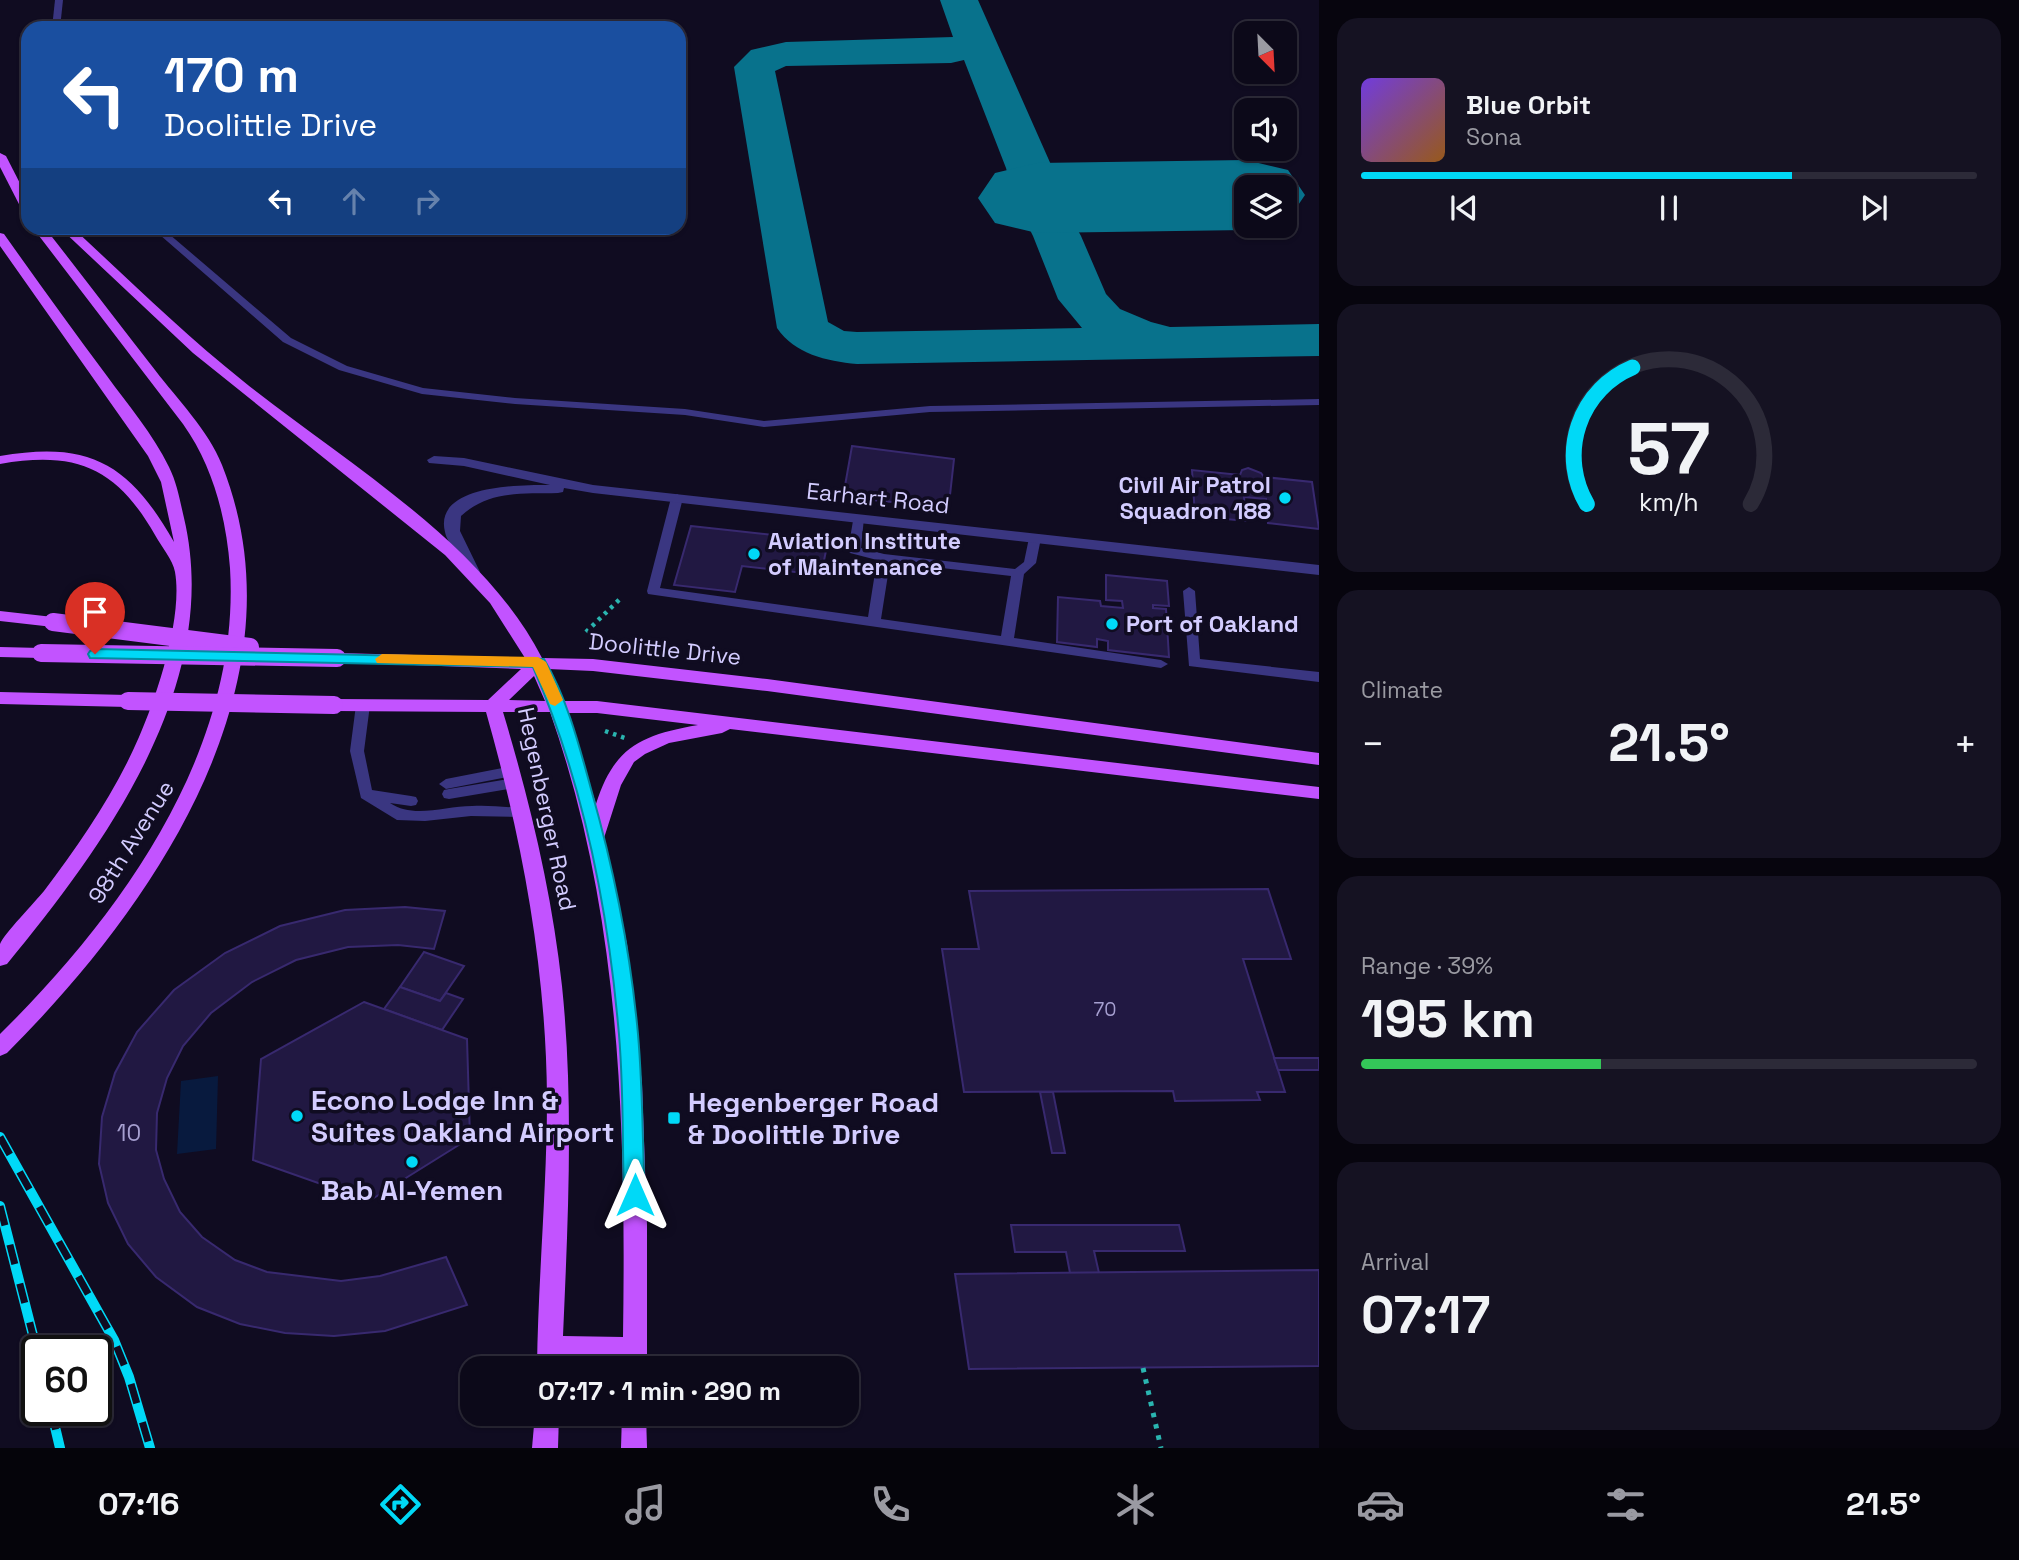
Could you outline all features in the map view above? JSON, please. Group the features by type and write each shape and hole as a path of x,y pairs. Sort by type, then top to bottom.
{"main road":[{"path":"0,148 21,179"},
{"path":"0,156 21,196"},
{"name":"98th Avenue","path":"0,1047 62,983 132,891 182,810 214,740 232,678 240,620 240,565 232,514 214,464 187,422 44,235"},
{"path":"74,235 215,366 426,530 472,572 504,610 538,662"},
{"name":"98th Avenue","path":"0,237 142,433 167,479 181,525 184,572 183,620 175,666 155,720 125,783 70,870 0,958"},
{"path":"0,460 62,455 96,463 105,468 121,478 139,498 184,572"},
{"path":"0,616 337,658"},
{"name":"Doolittle Drive","path":"0,652 593,665 766,685 1319,759"},
{"name":"Hegenberger Road","path":"550,1356 558,1146 555,1036 546,935 532,850 493,706 538,662 558,706 596,836 616,929 628,1027 634,1143 635,1356"},
{"path":"0,698 597,707 1319,793"},
{"path":"596,836 619,768 639,750 662,739 740,724"},
{"path":"545,1448 546,1426"},
{"path":"634,1426 634,1448"}],"street":[{"name":"Earhart Road","path":"434,460 464,462 593,489 1319,570"},
{"path":"472,572 452,531 453,515 467,500 485,492 506,490 593,489"}],"lane":[{"path":"57,21 59,0"},
{"path":"165,235 287,340 343,368 422,391 515,401 685,412 764,424 930,409 1319,402"},
{"path":"677,498 653,591 1161,664"},
{"path":"858,518 854,550 884,558 1018,573"},
{"path":"1007,641 1018,573 1030,563 1035,538"},
{"path":"873,622 884,558"},
{"path":"1189,591 1194,663 1319,677"},
{"path":"363,705 357,751 366,794 397,815 425,816 471,811 522,813"},
{"path":"448,789 513,777"},
{"path":"366,794 409,796"}],"path":[{"path":"586,632 621,598"},
{"path":"605,731 629,739"},
{"path":"1143,1368 1161,1448"}],"water":[{"path":"218,1076 216,1149 177,1154 181,1081"}],"building":[{"path":"852,446 954,459 949,504 911,500 911,504 843,497"},
{"name":"Civil Air Patrol Squadron 188","path":"1248,468 1264,477 1312,482 1319,529 1268,523 1266,499 1244,497 1246,521 1195,516 1192,470 1240,475 1242,470"},
{"name":"Aviation Institute of Maintenance","path":"691,526 828,541 821,575 742,566 735,592 674,585"},
{"name":"Port of Oakland","path":"1106,575 1167,581 1169,606 1153,605 1153,608 1166,609 1169,657 1108,650 1108,641 1097,639 1097,647 1057,642 1058,597 1100,601 1101,606 1123,608 1122,601 1106,600"},
{"path":"1268,889 1291,959 1243,959 1285,1092 1257,1092 1260,1100 1175,1101 1173,1091 964,1092 942,949 979,949 969,891"},
{"path":"405,907 445,911 434,949 398,945 348,947 296,960 252,982 211,1013 183,1046 167,1078 157,1113 156,1150 164,1179 180,1212 202,1237 235,1260 267,1272 341,1281 380,1276 446,1257 467,1305 385,1331 334,1336 285,1333 240,1324 197,1307 156,1277 128,1244 108,1203 99,1164 102,1117 115,1073 137,1032 174,990 225,953 280,926 345,910"},
{"path":"424,952 464,966 440,1001 400,987"},
{"path":"400,987 440,1001 446,993 463,999 442,1030 384,1009"},
{"path":"364,1002 467,1039 470,1138 369,1201 253,1160 261,1059"},
{"path":"1274,1058 1319,1058 1319,1070 1278,1070"},
{"path":"1040,1092 1053,1092 1065,1153 1052,1153"},
{"path":"1011,1225 1179,1225 1185,1251 1094,1251 1099,1273 1070,1273 1066,1252 1015,1252"},
{"path":"1319,1270 1319,1366 969,1369 955,1274"}],"taxiway":[{"path":"959,0 1029,168"},
{"path":"974,38 967,46 951,51 786,54 765,59 754,67 803,328 828,343 857,348 1319,340"},
{"path":"1029,168 1045,183 1056,187 1114,197"},
{"path":"1029,168 1037,198 1057,236 1083,299 1102,320 1134,334 1160,340"}],"runway":[{"path":"1037,198 1234,195"}],"railway":[{"path":"0,1137 114,1340 129,1377 150,1448"},
{"path":"0,1206 33,1335"},
{"path":"55,1426 60,1448"}],"slow traffic":[{"path":"382,659 538,662 555,700"}],"place":[{"name":"Civil Air Patrol Squadron 188","path":"1285,498"},
{"name":"Aviation Institute of Maintenance","path":"754,554"},
{"name":"Port of Oakland","path":"1112,624"},
{"name":"Econo Lodge Inn & Suites Oakland Airport","path":"297,1116"},
{"name":"Hegenberger Road & Doolittle Drive","path":"674,1118"},
{"name":"Bab Al-Yemen","path":"412,1162"}],"route":[{"path":"95,654 538,662 558,706 577,765 616,929 628,1027 635,1195"}]}
